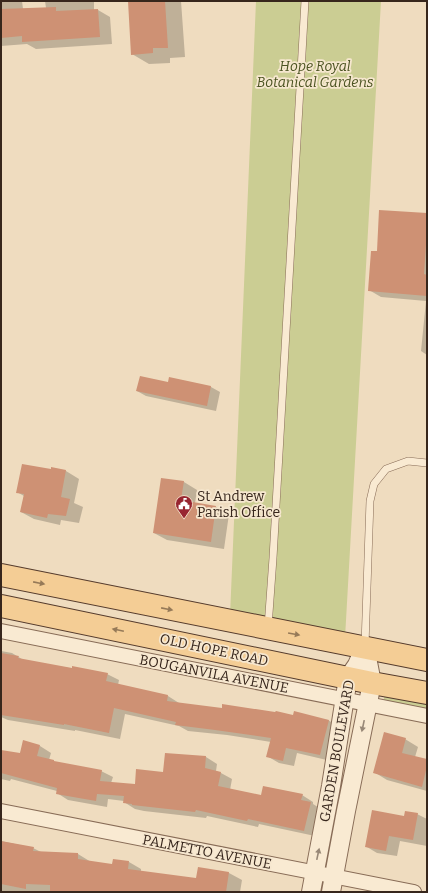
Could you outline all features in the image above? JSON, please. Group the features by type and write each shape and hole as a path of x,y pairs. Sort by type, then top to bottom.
{"main road":[{"path":"1,576 427,660"},
{"name":"OLD HOPE ROAD","path":"1,606 372,683 427,693"}],"street":[{"name":"BOUGANVILA AVENUE","path":"1,630 427,716"},
{"name":"GARDEN BOULEVARD","path":"311,892 331,786 348,678 357,665 365,647"},
{"name":"GARDEN BOULEVARD","path":"333,884 372,683 365,647"},
{"name":"PALMETTO AVENUE","path":"1,812 314,873 333,884 414,892"}],"lane":[{"path":"268,629 274,550 305,1"},
{"path":"365,647 370,501 374,484 386,469 408,461 427,463"}],"green space":[{"name":"Hope Royal Botanical Gardens","path":"256,1 381,1 345,638 230,616"},
{"path":"384,696 427,698 427,709 384,700"}],"building":[{"path":"128,1 165,1 168,48 153,48 153,53 131,55"},
{"path":"56,7 56,11 98,9 100,37 22,42 22,36 1,38 1,9"},
{"path":"379,210 427,213 427,245 424,274 427,275 427,296 368,291 371,251 377,251"},
{"path":"140,376 168,382 169,377 211,386 207,406 136,391"},
{"path":"22,464 66,470 61,497 70,499 66,516 48,514 47,518 20,512 24,494 16,493"},
{"name":"St Andrew Parish Office","path":"161,478 184,481 181,500 216,506 211,542 153,533"},
{"path":"1,653 19,656 18,658 108,673 106,681 168,695 167,701 222,708 222,704 276,711 293,715 294,711 329,720 320,755 286,748 283,761 266,757 271,738 175,725 176,722 114,708 109,733 64,724 1,715"},
{"path":"384,732 406,738 402,753 427,759 427,766 422,787 373,773"},
{"path":"23,740 40,745 37,756 54,761 102,770 100,781 135,784 136,769 163,772 165,753 206,756 205,768 221,772 218,786 261,795 263,786 303,794 301,800 311,802 304,831 196,810 195,812 132,805 123,803 124,796 97,794 96,801 56,794 57,788 1,773 1,750 20,753"},
{"path":"372,810 404,816 405,811 418,813 413,840 389,836 386,851 365,847"},
{"path":"1,841 34,847 33,851 78,853 78,859 112,864 113,859 129,861 128,869 196,878 198,867 229,872 226,892 50,892 50,885 26,884 26,889 1,884"}],"place":[{"name":"St Andrew Parish Office","path":"184,519"}]}
